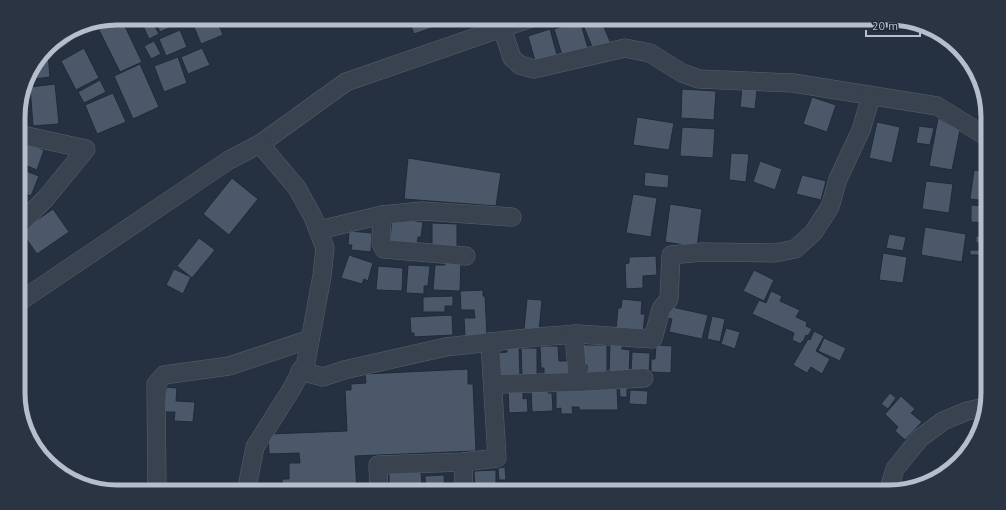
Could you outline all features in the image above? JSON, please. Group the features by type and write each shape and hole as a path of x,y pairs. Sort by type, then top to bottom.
{"street":[{"path":"25,298 229,160 260,144 346,82 511,25"},
{"path":"502,28 512,58 520,65 534,69 625,48 650,53 682,73 699,79 793,83 938,106 981,134"},
{"path":"300,372 322,377 344,370 440,348 490,342 574,334 653,338 661,309 669,299 671,255 702,252 775,253 795,249 813,233 830,207 838,178 861,130 871,96"},
{"path":"25,136 86,149 46,198 25,219"},
{"path":"247,485 255,447 291,390 306,362 322,276 325,248 313,217 297,188 260,144"},
{"path":"319,230 382,215 422,211 512,217"},
{"path":"382,215 382,243 384,249 466,256"},
{"path":"574,334 578,382"},
{"path":"157,485 156,384 164,375 229,366 310,339"},
{"path":"379,485 378,465 463,462 497,458 490,342"},
{"path":"502,384 578,382 644,378"},
{"path":"890,485 895,469 920,438 943,421 967,411 979,408"},
{"path":"463,462 464,485"}],"building":[{"path":"124,25 142,62 120,72 98,27"},
{"path":"154,25 159,34 149,39 143,26"},
{"path":"157,25 176,25 160,32"},
{"path":"199,25 219,25 223,35 201,44 194,27"},
{"path":"411,25 433,25 434,27 414,34"},
{"path":"567,25 581,25 588,48 562,55 554,29"},
{"path":"583,25 603,25 612,46 593,49"},
{"path":"550,29 557,55 535,61 528,36"},
{"path":"180,30 187,47 166,56 159,39"},
{"path":"154,41 161,54 151,59 144,46"},
{"path":"84,48 99,78 76,90 61,61"},
{"path":"202,48 210,65 188,74 181,57"},
{"path":"48,56 50,77 33,79 37,71"},
{"path":"178,57 187,83 164,92 154,66"},
{"path":"140,64 159,107 133,119 114,76"},
{"path":"100,80 106,92 84,103 78,92"},
{"path":"55,84 59,124 33,126 30,87"},
{"path":"742,88 757,90 755,109 740,107"},
{"path":"682,89 716,91 714,120 681,118"},
{"path":"113,93 126,122 97,134 85,105"},
{"path":"812,97 836,105 827,132 803,124"},
{"path":"637,117 674,123 669,150 633,145"},
{"path":"938,118 960,130 952,170 929,166"},
{"path":"877,122 900,127 892,163 869,158"},
{"path":"919,126 934,128 930,145 916,143"},
{"path":"682,127 715,129 713,158 680,156"},
{"path":"25,143 44,150 37,170 25,165"},
{"path":"731,153 749,154 746,182 729,180"},
{"path":"408,158 501,173 496,206 404,199"},
{"path":"760,161 782,169 775,190 753,182"},
{"path":"974,170 981,171 981,200 970,199"},
{"path":"25,171 39,176 31,196 25,194"},
{"path":"645,172 669,175 668,188 644,186"},
{"path":"802,175 826,181 821,200 796,194"},
{"path":"232,178 258,199 229,235 203,214"},
{"path":"926,181 953,184 949,213 922,209"},
{"path":"633,194 657,198 651,237 626,233"},
{"path":"670,204 702,209 697,247 665,242"},
{"path":"971,205 981,206 981,223 971,222"},
{"path":"53,209 69,232 37,254 25,237 25,228"},
{"path":"392,218 423,222 421,237 418,237 417,245 390,241"},
{"path":"432,223 457,224 457,247 432,246"},
{"path":"925,227 966,234 962,262 921,255"},
{"path":"349,231 372,233 371,252 351,250 352,245 348,245"},
{"path":"889,234 906,237 903,251 886,248"},
{"path":"976,236 981,236 981,243 976,243"},
{"path":"199,238 215,250 192,278 177,266"},
{"path":"970,250 980,250 980,255 970,255"},
{"path":"883,253 907,257 903,283 879,280"},
{"path":"349,255 373,263 368,281 364,279 362,284 341,278"},
{"path":"656,256 657,275 643,276 643,288 626,289 625,264 629,263 629,257"},
{"path":"445,260 461,261 460,291 433,290 435,265 445,265"},
{"path":"408,265 430,266 428,286 424,286 424,294 406,293"},
{"path":"378,266 403,268 402,291 376,290"},
{"path":"174,269 191,277 183,294 166,285"},
{"path":"754,270 774,280 764,301 743,291"},
{"path":"483,290 483,296 485,296 487,335 465,336 464,318 475,318 474,310 461,310 460,291"},
{"path":"771,291 782,296 780,301 800,310 796,317 807,322 806,326 812,329 808,336 806,335 801,344 792,340 794,333 752,314 759,300 766,303"},
{"path":"453,296 453,306 445,306 445,312 423,312 423,297"},
{"path":"527,299 542,300 539,331 524,329"},
{"path":"622,299 642,301 641,314 645,314 643,332 616,329 618,308 621,308"},
{"path":"668,306 708,315 702,339 669,332 672,319 665,317"},
{"path":"452,315 453,335 414,337 414,333 411,333 410,317"},
{"path":"712,316 725,319 720,342 707,339"},
{"path":"726,328 740,332 735,349 721,344"},
{"path":"814,331 824,336 816,351 830,359 822,374 811,367 807,373 793,365 808,339 810,340"},
{"path":"824,338 846,348 840,361 818,351"},
{"path":"610,343 622,344 622,349 630,350 629,373 609,372"},
{"path":"582,345 607,345 607,374 587,374 587,365 582,365"},
{"path":"656,345 672,346 671,373 651,372 651,359 655,359"},
{"path":"540,346 558,346 559,361 569,361 570,376 544,376 544,368 541,368"},
{"path":"507,348 519,348 520,377 501,378 499,353 507,352"},
{"path":"521,348 537,348 537,379 522,376"},
{"path":"632,352 650,353 649,375 631,374"},
{"path":"468,369 468,384 473,384 476,451 355,456 357,485 282,485 282,479 289,479 289,463 300,463 299,453 269,454 268,434 347,431 345,390 351,390 351,384 366,383 365,374"},
{"path":"619,384 627,384 627,397 620,397"},
{"path":"166,387 177,388 176,401 195,402 193,422 174,421 175,412 164,412"},
{"path":"523,387 523,399 527,398 528,412 509,413 508,388"},
{"path":"548,387 548,393 552,393 553,411 532,412 531,388"},
{"path":"617,388 618,410 579,410 579,407 572,407 573,414 561,414 561,408 556,409 556,391"},
{"path":"630,390 648,391 647,405 629,404"},
{"path":"890,393 896,398 888,409 881,404"},
{"path":"901,396 915,409 911,413 922,422 905,440 895,431 898,427 885,414"},
{"path":"505,467 506,480 499,480 498,468"},
{"path":"496,470 496,485 475,485 474,471"},
{"path":"421,472 422,485 389,485 389,473"},
{"path":"444,475 445,485 426,485 425,476"}]}
